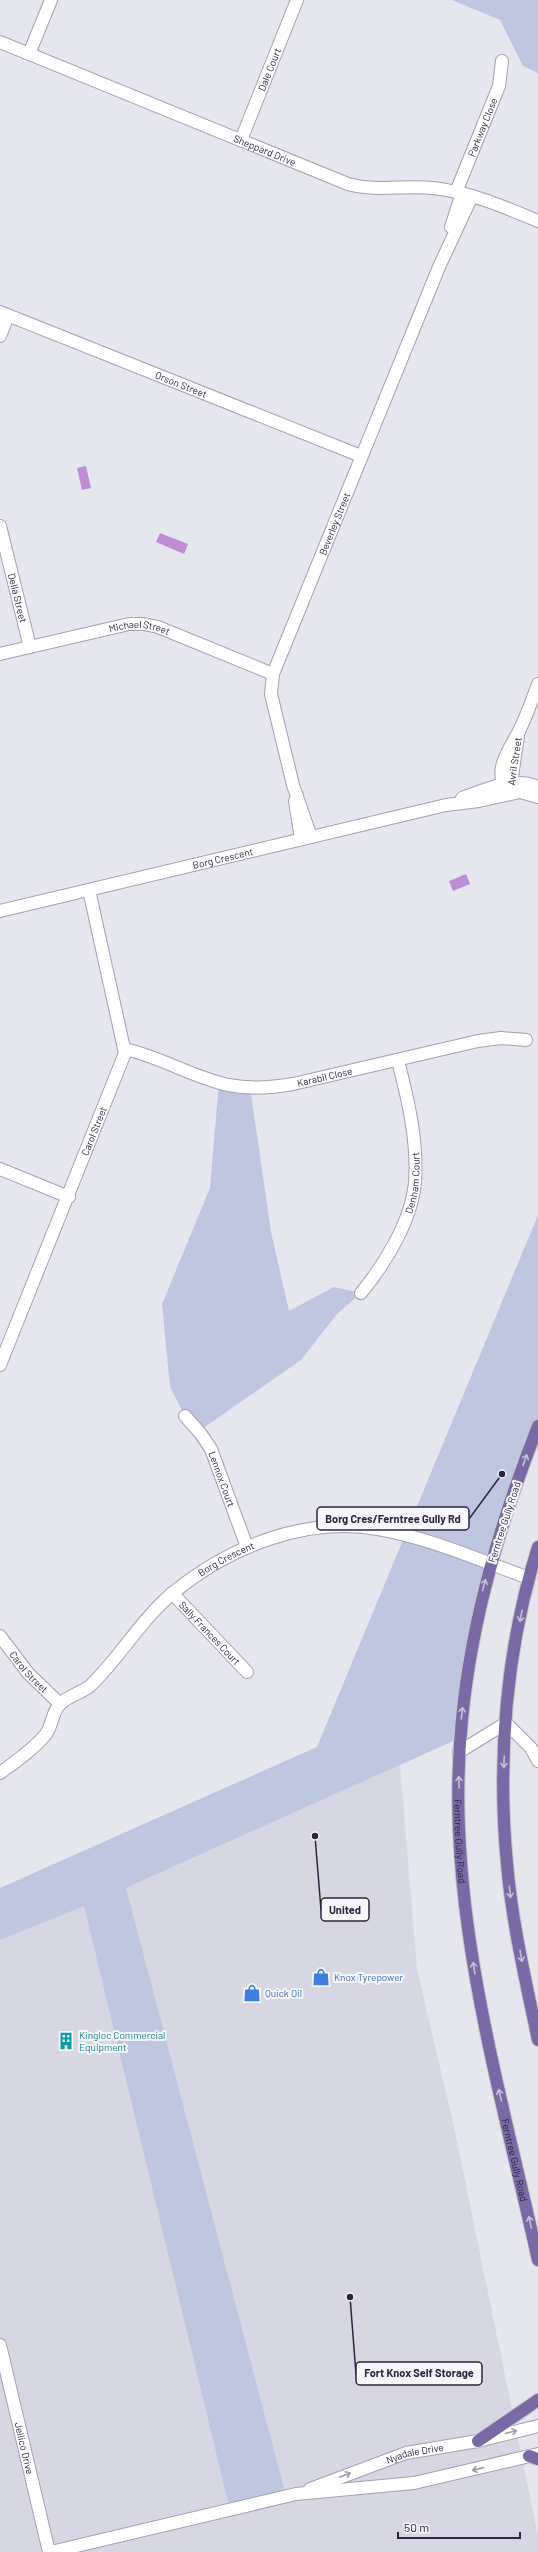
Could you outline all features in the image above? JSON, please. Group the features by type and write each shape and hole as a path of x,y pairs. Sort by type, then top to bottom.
{"main road":[{"name":"Ferntree Gully Road","path":"538,1426 502,1522 490,1564 472,1645 459,1752 461,1856 475,1978 491,2056 538,2260"},
{"path":"538,1547 529,1578 516,1641 506,1723 504,1815 507,1864 514,1917 538,2040"},
{"path":"478,2440 538,2400"}],"street":[{"path":"29,54 51,0"},
{"name":"Dale Court","path":"241,140 297,0"},
{"name":"Sheppard Drive","path":"0,42 358,186 383,190 424,188 464,194 538,221"},
{"name":"Parkway Close","path":"464,194 499,86 502,61"},
{"name":"Beverley Street","path":"306,838 271,694 273,674 439,267 464,194"},
{"path":"0,336 4,314"},
{"name":"Orson Street","path":"4,314 361,456"},
{"name":"Della Street","path":"0,526 30,647"},
{"name":"Michael Street","path":"0,654 128,624 144,624 158,627 273,674"},
{"name":"Avril Street","path":"508,788 518,732 538,684"},
{"name":"Borg Crescent","path":"0,911 446,805 479,801 521,782 538,787"},
{"name":"Borg Crescent","path":"508,788 538,797"},
{"name":"Carol Street","path":"0,1365 122,1066 125,1050 89,890"},
{"name":"Karabil Close","path":"125,1050 151,1056 219,1082 250,1087 293,1084 490,1039 526,1040"},
{"name":"Denham Court","path":"361,1293 387,1259 402,1225 415,1183 416,1158 398,1061"},
{"path":"0,1169 69,1197"},
{"name":"Lennox Court","path":"185,1416 201,1434 211,1449 247,1547"},
{"name":"Borg Crescent","path":"60,1704 91,1684 172,1594 206,1570 247,1547 285,1535 314,1529 362,1527 413,1537 529,1578"},
{"name":"Sally Frances Court","path":"172,1594 247,1672"},
{"name":"Carol Street","path":"0,1636 28,1673 60,1704"},
{"path":"0,1774 46,1734 60,1704"},
{"path":"459,1752 506,1723 530,1748 538,1761"},
{"name":"Jellico Drive","path":"0,2345 50,2552"},
{"name":"Nyadale Drive","path":"50,2552 296,2494 406,2453 478,2440 538,2426"},
{"name":"Nyadale Drive","path":"296,2494 414,2483 535,2456"}],"shaded area":[{"path":"452,0 538,0 538,73 523,66 500,20"},
{"path":"86,466 91,488 82,490 77,468"},
{"path":"160,533 188,544 184,554 156,542"},
{"path":"466,874 470,884 453,891 449,881"},
{"path":"219,1082 250,1087 271,1232 289,1311 334,1287 361,1293 337,1314 301,1360 199,1431 185,1416 170,1387 162,1304 210,1188"},
{"path":"538,1215 538,1426 502,1522 460,1738 126,1888 286,2496 230,2510 84,1906 0,1940 0,1888 317,1747"},
{"path":"400,1765 417,1969 454,2127 538,2536 538,2552 0,2552 0,1940 126,1888"}],"place":[{"name":"Borg Cres/Ferntree Gully Rd","path":"502,1474"},
{"name":"United","path":"315,1836"},
{"name":"Knox Tyrepower","path":"321,1977"},
{"name":"Quick Oil","path":"252,1993"},
{"name":"Kingloc Commercial Equipment","path":"66,2041"},
{"name":"Fort Knox Self Storage","path":"350,2297"}]}
